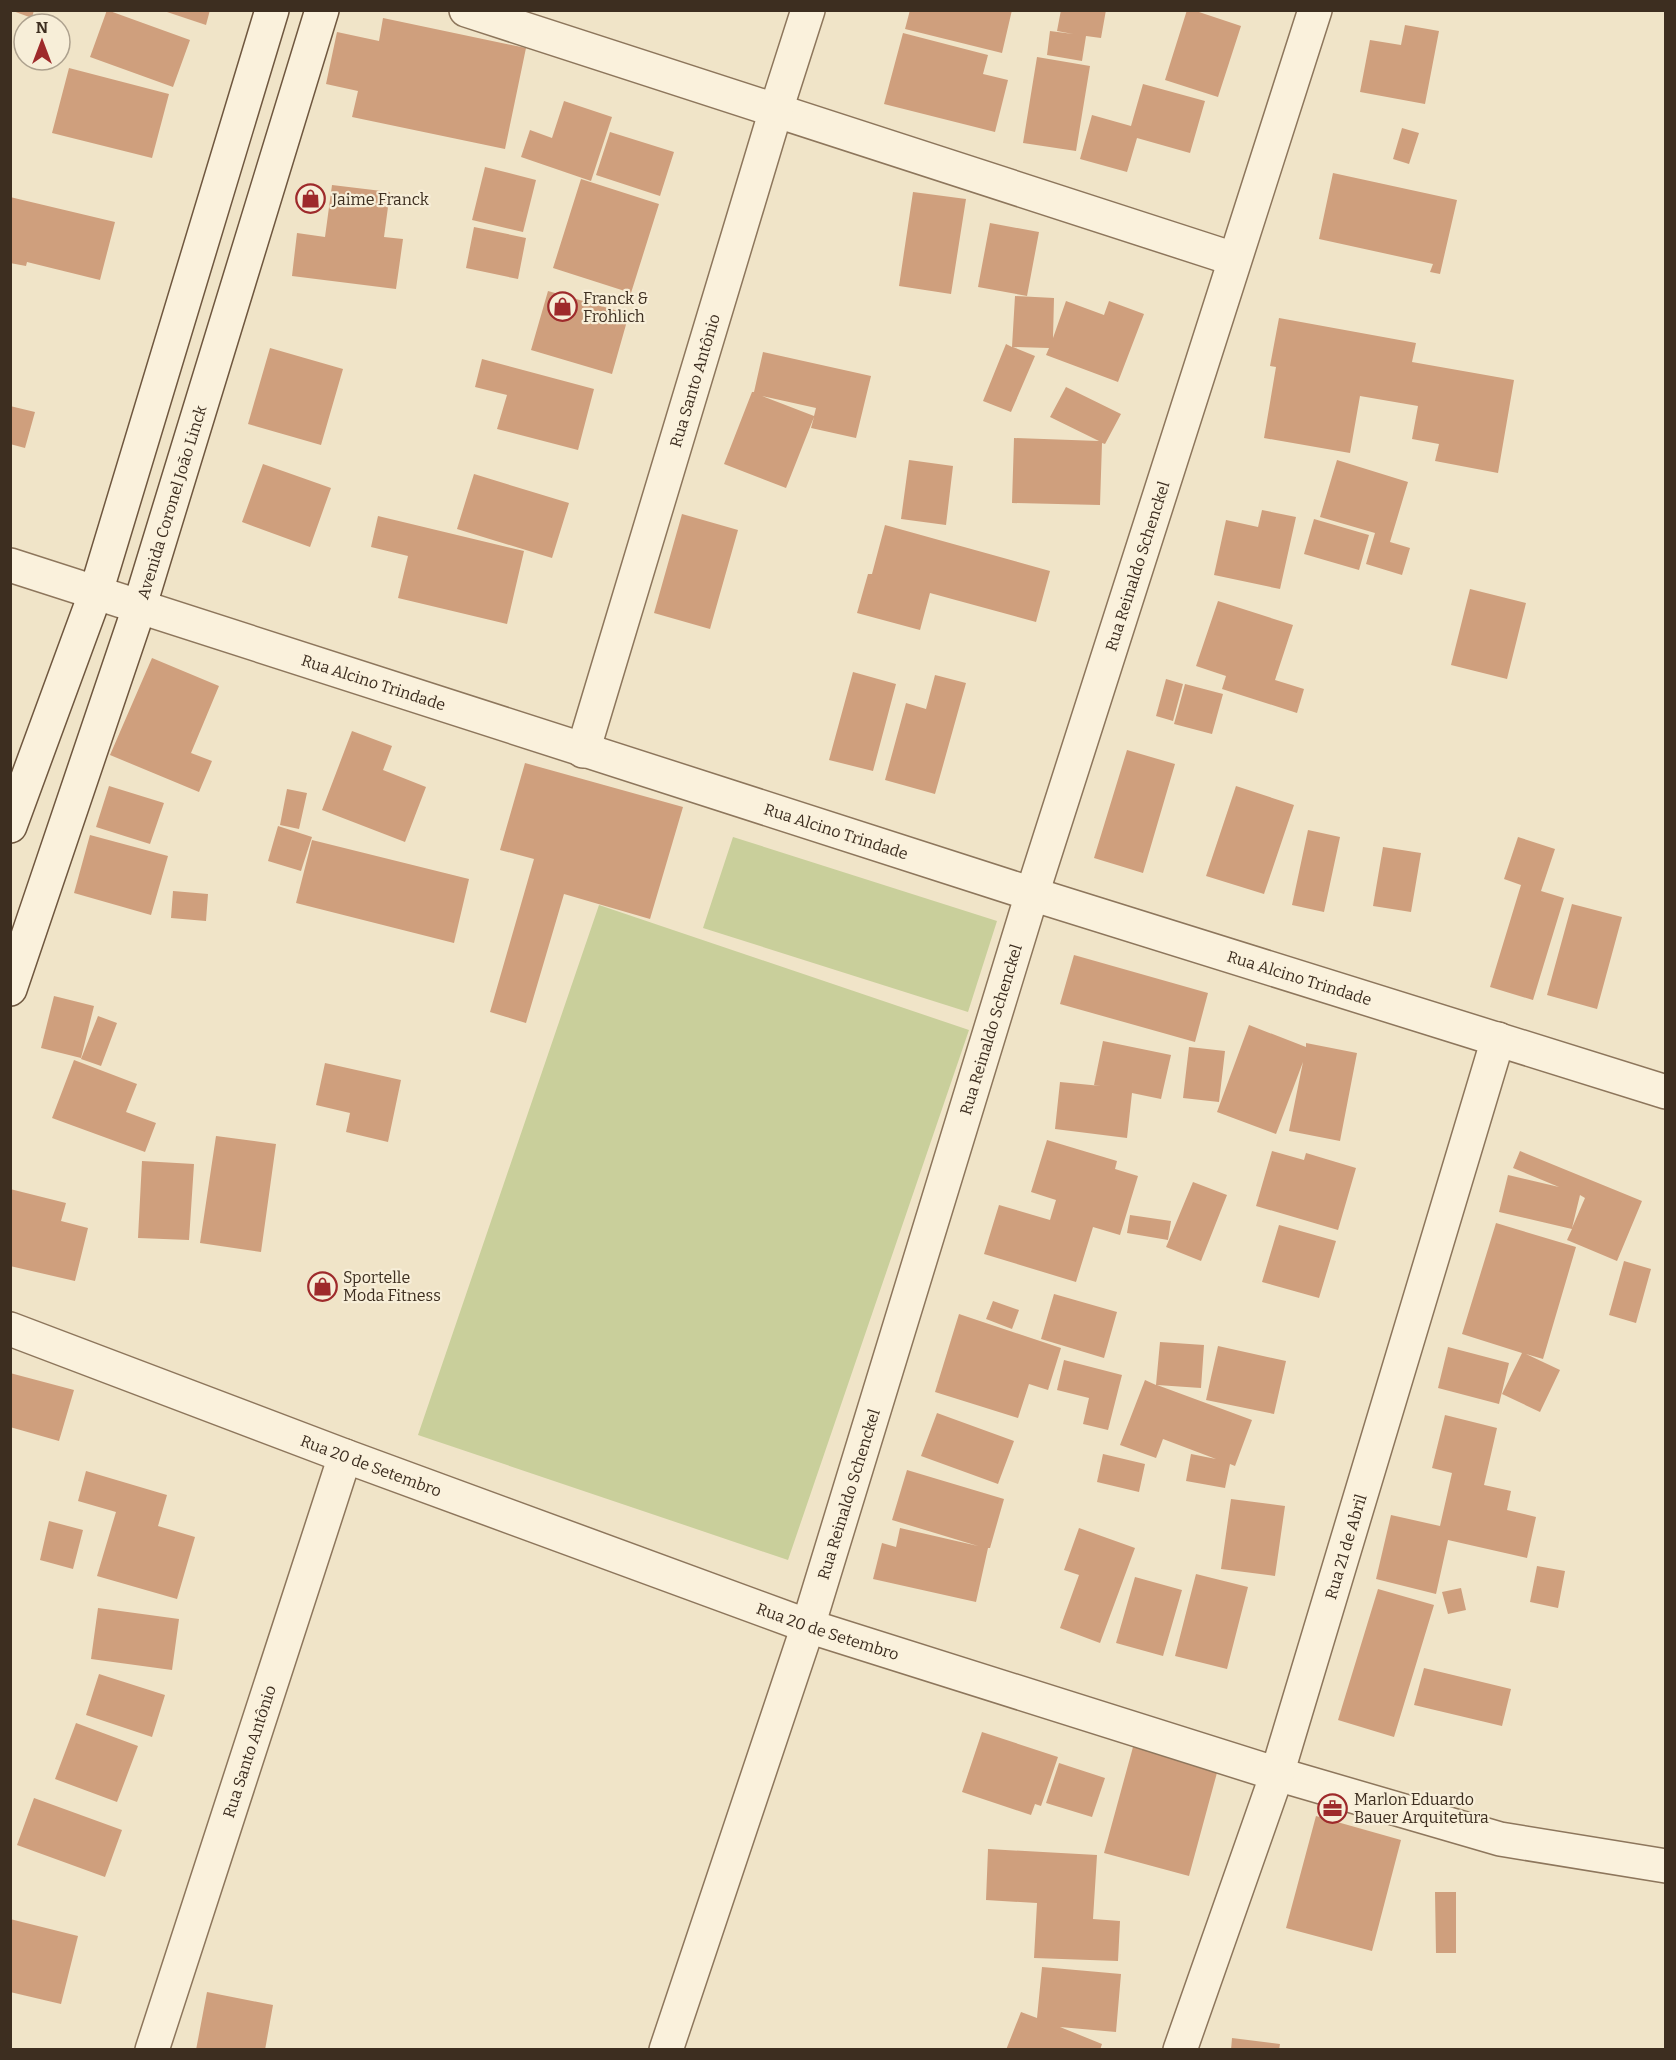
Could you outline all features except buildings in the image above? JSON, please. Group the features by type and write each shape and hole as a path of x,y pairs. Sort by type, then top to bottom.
{"street":[{"path":"10,826 96,592 272,10"},
{"name":"Avenida Coronel João Linck","path":"10,989 139,608 322,10"},
{"path":"466,10 1234,259"},
{"name":"Rua Santo Antônio","path":"584,751 808,10"},
{"name":"Rua Reinaldo Schenckel","path":"666,2049 808,1626 1032,894 1315,10"},
{"name":"Rua Alcino Trindade","path":"10,565 1032,894 1665,1092"},
{"name":"Rua 21 de Abril","path":"1180,2049 1277,1774 1498,1040"},
{"name":"Rua 20 de Setembro","path":"10,1329 345,1456 808,1626 1277,1774 1500,1839 1665,1866"},
{"name":"Rua Santo Antônio","path":"153,2049 345,1456"}],"green space":[{"path":"733,837 997,921 968,1012 703,928"},
{"path":"599,905 969,1030 788,1560 418,1435"}],"place":[{"name":"Jaime Franck","path":"311,199"},
{"name":"Franck & Frohlich","path":"562,307"},
{"name":"Sportelle Moda Fitness","path":"322,1286"},
{"name":"Marlon Eduardo Bauer Arquitetura","path":"1333,1808"}]}
